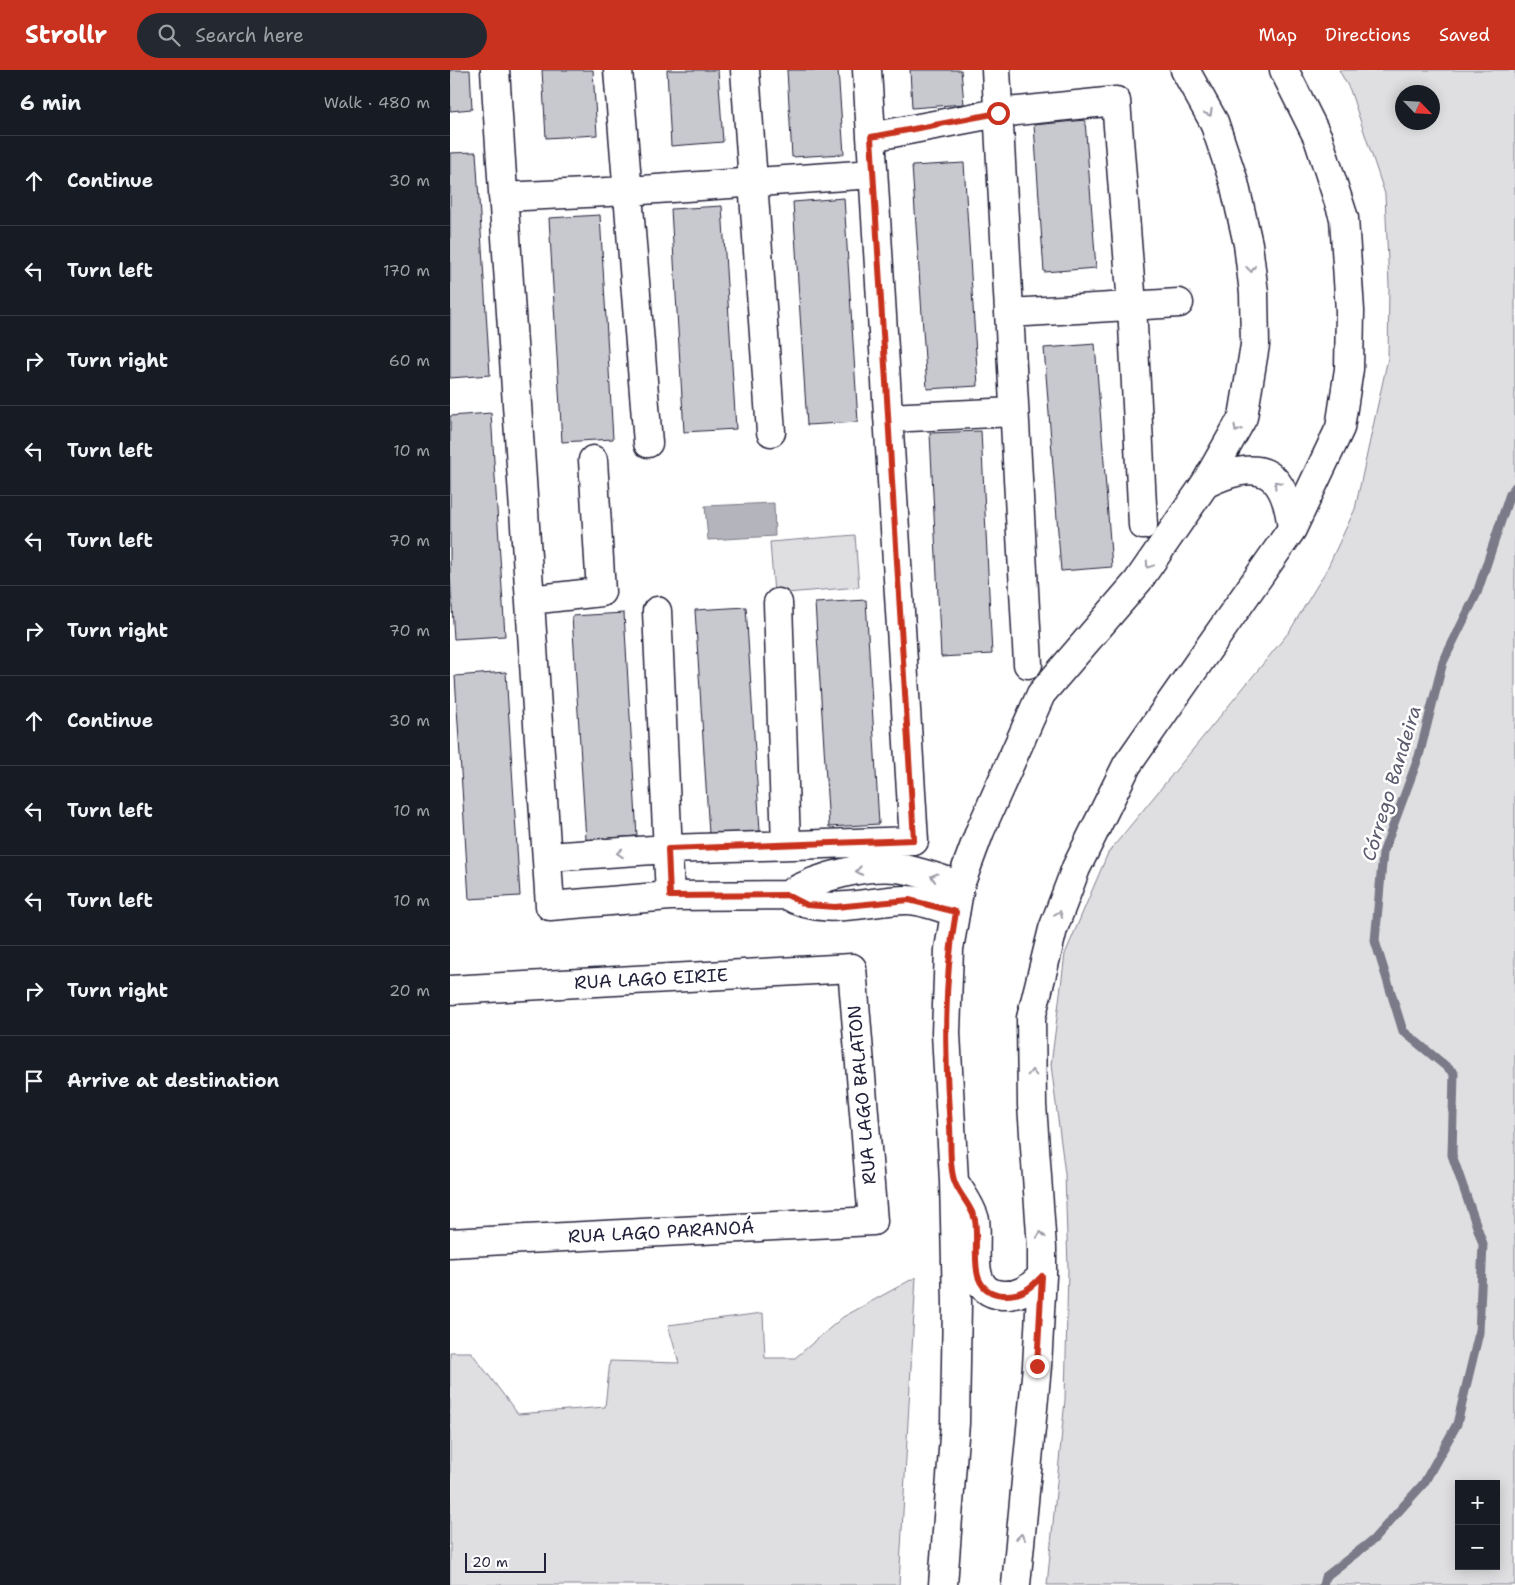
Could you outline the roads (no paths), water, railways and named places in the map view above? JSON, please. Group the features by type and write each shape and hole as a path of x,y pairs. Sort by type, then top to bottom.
{"street":[{"path":"495,70 550,906 670,896 787,895 803,885 822,879 876,869 908,870 960,885"},
{"path":"618,70 648,443"},
{"path":"745,70 770,432"},
{"path":"547,857 668,849 914,840 867,70"},
{"path":"996,70 1028,664"},
{"path":"943,1585 955,1422 957,1303 954,1181 946,1033 949,949 960,885 983,823 1041,694 1138,581 1205,484 1243,417 1255,345 1254,293 1248,244 1234,182 1214,122 1185,70"},
{"path":"1016,1585 1037,1366 1042,1276 1042,1248 1032,1105 1031,1018 1053,929 1076,868 1127,765 1292,528 1340,428 1349,368 1350,311 1344,218 1318,138 1284,70"},
{"path":"871,137 998,113 1116,101 1132,305 1143,525"},
{"path":"503,197 628,191 873,174"},
{"path":"1009,313 1179,303"},
{"path":"888,418 1014,412"},
{"path":"530,600 601,592 593,460"},
{"path":"1205,484 1228,473 1250,469 1267,474 1281,486 1289,505 1292,528"},
{"path":"778,603 786,845"},
{"path":"657,611 670,896"},
{"path":"787,895 798,902 822,907 909,900 956,912"},
{"name":"RUA LAGO EIRIE","path":"450,990 852,968"},
{"name":"RUA LAGO BALATON","path":"852,968 873,1221"},
{"path":"954,1181 968,1201 975,1220 977,1277 983,1288 992,1294 1013,1296 1024,1292 1042,1276"},
{"name":"RUA LAGO PARANOÁ","path":"450,1243 873,1221"}],"waterway":[{"name":"Córrego Bandeira","path":"1323,1585 1325,1577 1373,1540 1424,1483 1457,1424 1479,1333 1483,1244 1452,1155 1454,1073 1403,1031 1375,941 1383,853 1419,756 1443,662 1477,593 1510,494 1515,487"}]}
